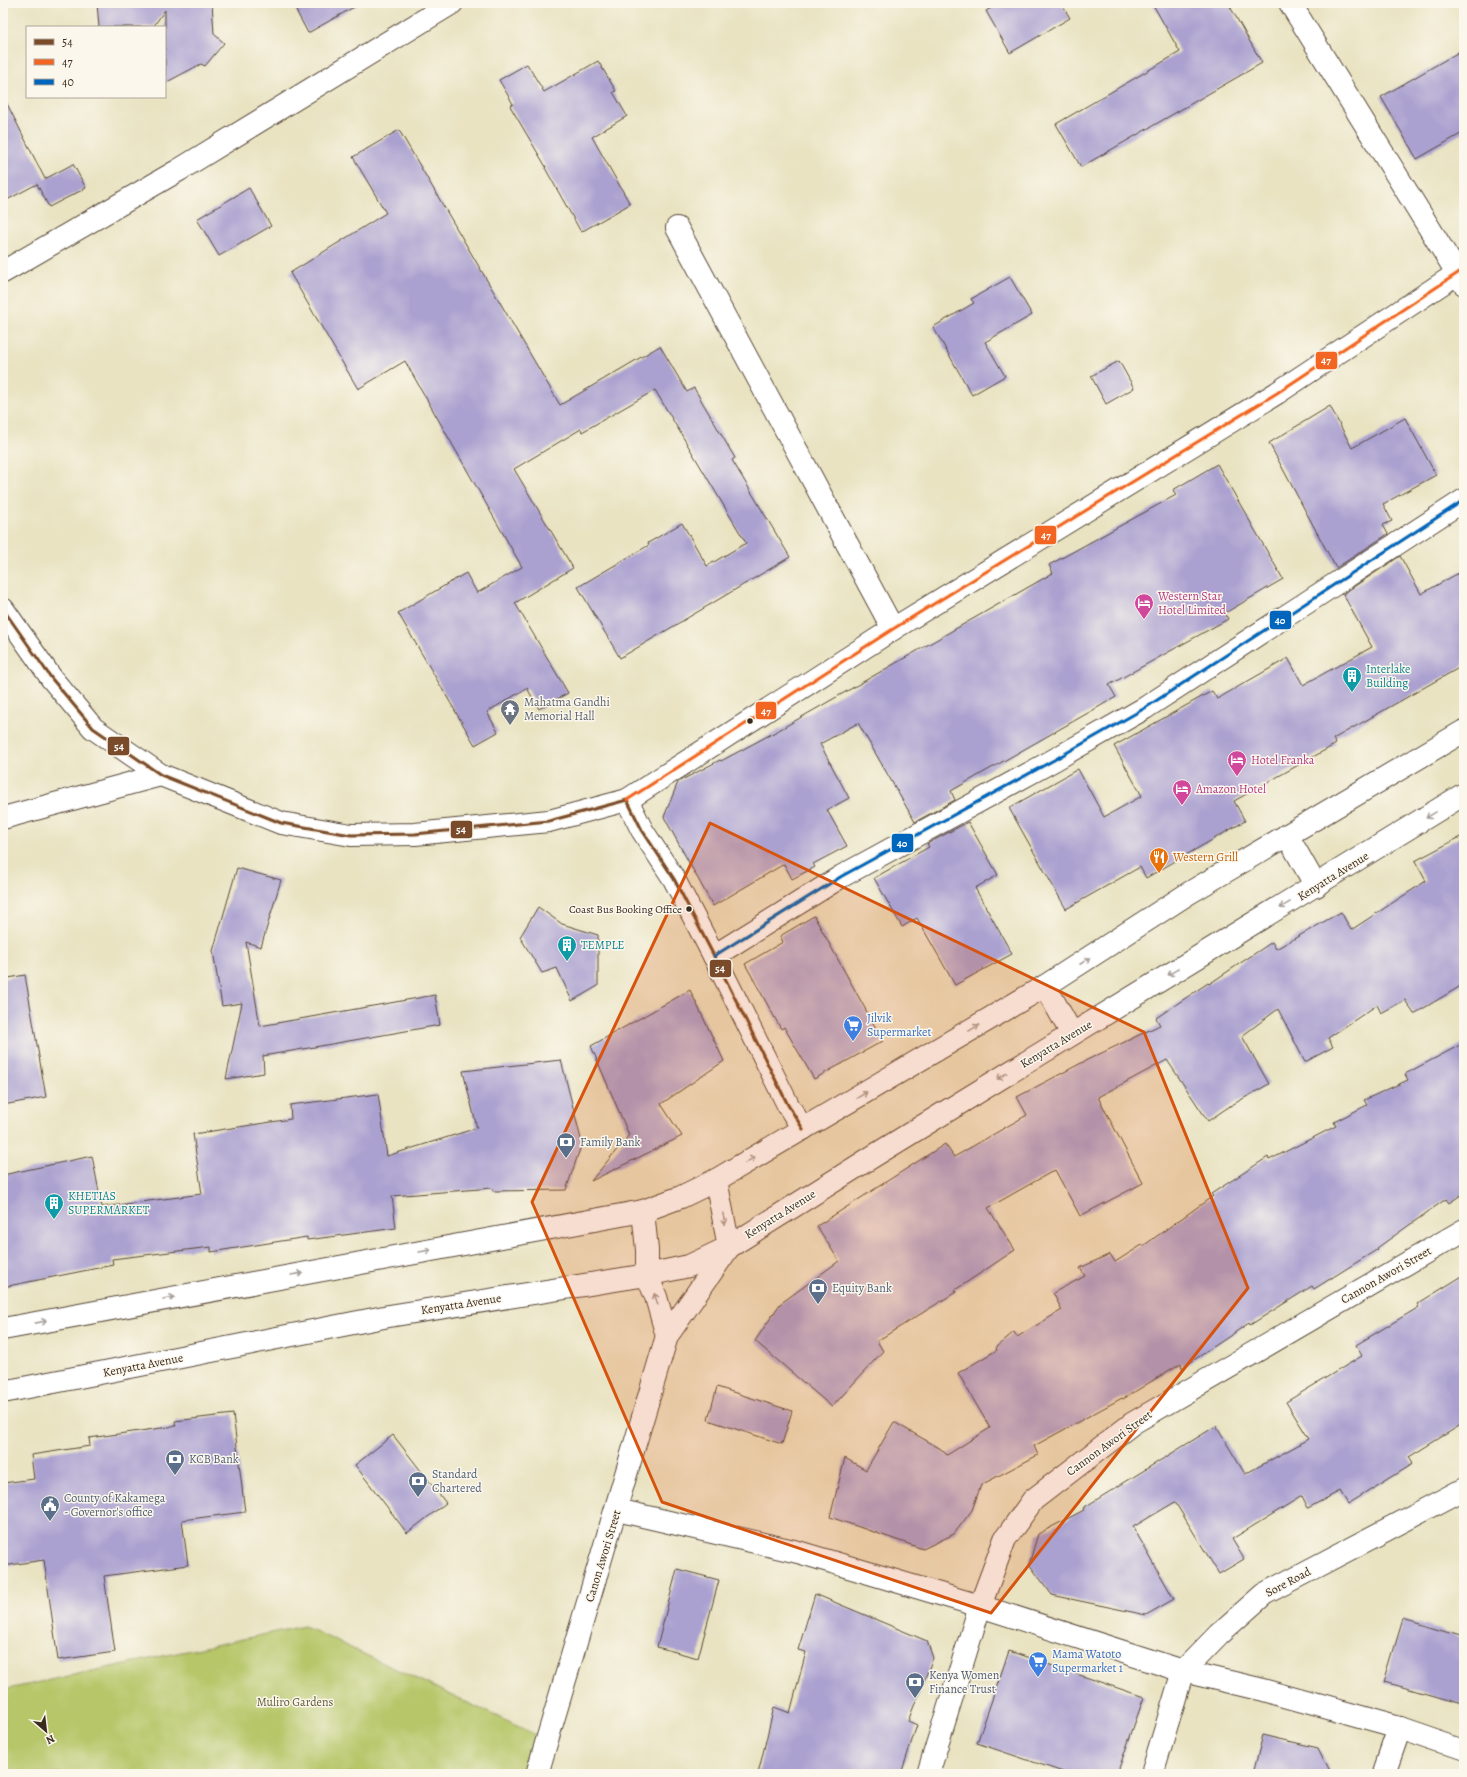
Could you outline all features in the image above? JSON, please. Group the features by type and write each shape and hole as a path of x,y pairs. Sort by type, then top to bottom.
{"main road":[{"path":"3,272 179,170 452,3"},
{"path":"3,609 52,679 93,728 161,775 281,823 351,835 415,834 549,821 627,800 893,629 1277,393 1462,275 1290,3"},
{"path":"677,228 893,629"},
{"path":"714,956 842,876 1054,760 1144,708 1464,500"},
{"path":"3,1329 643,1211 681,1197 716,1180 803,1130 1045,986 1189,893 1464,731"},
{"path":"3,818 161,775"},
{"name":"Kenyatta Avenue","path":"3,1392 389,1316 647,1275 689,1266 729,1247 1072,1034 1464,794"},
{"path":"627,800 642,830 674,879 788,1105 803,1130"},
{"path":"1287,835 1316,886"},
{"path":"1045,986 1072,1034"},
{"path":"716,1180 729,1247"},
{"path":"643,1211 647,1250 647,1275 656,1297 667,1336"},
{"name":"Cannon Awori Street","path":"928,1774 980,1606 1005,1539 1033,1500 1072,1468 1132,1423 1464,1230"},
{"name":"Canon Awori Street","path":"537,1774 617,1510 667,1336 729,1247"},
{"name":"Sore Road","path":"1152,1774 1183,1670 1220,1634 1264,1594 1464,1489"},
{"path":"617,1510 798,1552 980,1606 1183,1670 1259,1689 1400,1728 1464,1750"},
{"path":"1384,1774 1400,1728"}],"highlighted area":[{"path":"710,823 1144,1032 1248,1288 991,1613 662,1502 532,1202"}],"green space":[{"name":"Muliro Gardens","path":"304,1626 549,1741 539,1774 3,1774 3,1690"}],"building":[{"path":"97,3 212,3 214,34 224,43 205,66 201,64 166,82 165,10 154,26 99,26"},
{"path":"292,3 361,3 308,33"},
{"path":"1000,3 1061,3 1070,18 1010,53 986,11"},
{"path":"1152,3 1228,3 1262,63 1081,167 1056,124 1180,52"},
{"path":"1464,49 1464,132 1417,159 1381,97"},
{"path":"598,61 616,91 613,92 627,116 592,137 630,204 581,232 545,168 546,167 510,106 513,104 499,80 527,64 544,92"},
{"path":"3,96 45,179 73,164 86,188 49,207 37,184 3,202"},
{"path":"399,130 560,405 660,346 687,392 694,388 735,458 732,460 790,557 620,658 578,587 649,545 648,543 682,523 707,566 746,543 655,390 582,432 581,429 514,469 573,568 515,603 568,693 539,709 527,688 487,712 498,732 475,745 398,613 466,573 477,593 522,567 405,361 358,389 290,273 386,213 353,157"},
{"path":"249,188 271,226 219,256 197,219"},
{"path":"1010,277 1032,315 985,342 1005,376 972,395 933,327 974,303 971,299"},
{"path":"1119,361 1134,388 1106,404 1091,376"},
{"path":"1330,406 1352,448 1405,418 1436,475 1383,504 1392,521 1383,525 1388,534 1336,568 1269,443"},
{"path":"1217,464 1283,579 1225,613 1228,619 1109,685 1116,697 951,791 955,800 915,822 858,723 820,744 849,798 827,810 847,846 813,864 815,867 792,879 784,864 713,906 664,817 678,782 779,730 1053,573 1049,565 1176,495 1173,490"},
{"path":"1400,556 1421,594 1464,570 1464,665 1333,739 1336,744 1234,801 1245,821 1146,878 1140,867 1066,909 1009,808 1078,769 1104,817 1142,796 1114,746 1212,691 1217,699 1288,658 1303,685 1372,647 1343,594"},
{"path":"968,822 998,875 975,888 1012,954 955,985 917,918 902,927 874,878 929,847 927,844"},
{"path":"1464,835 1464,984 1414,1014 1405,1000 1381,1013 1377,1005 1328,1038 1333,1047 1305,1062 1278,1009 1242,1036 1269,1084 1230,1106 1208,1121 1167,1060 1098,1097 1143,1183 1080,1216 1055,1170 988,1208 1015,1250 955,1290 956,1292 877,1341 883,1351 832,1407 755,1341 780,1304 839,1261 817,1226 945,1144 954,1157 1027,1115 1017,1097 1087,1060 1160,1025 1156,1018 1272,942 1276,949 1341,912 1351,930 1426,881 1415,861"},
{"path":"237,868 281,880 261,947 246,942 260,1026 435,995 440,1025 263,1056 264,1073 226,1079 242,1003 222,1006 213,951"},
{"name":"TEMPLE","path":"538,907 562,924 598,935 598,986 572,1001 557,968 542,973 520,937"},
{"path":"814,916 883,1041 814,1079 784,1027 781,1029 745,964 783,942 780,936"},
{"path":"25,975 46,1097 3,1105 3,979"},
{"path":"690,990 724,1061 661,1104 682,1136 591,1181 629,1135 591,1046"},
{"path":"1464,1043 1464,1193 1449,1203 1446,1199 1377,1248 1378,1249 1314,1289 1312,1286 1250,1325 1249,1323 1182,1368 1181,1363 1123,1399 1122,1398 1034,1446 1038,1455 981,1485 972,1510 954,1534 923,1549 830,1517 845,1458 866,1470 894,1422 941,1449 947,1455 990,1428 958,1373 997,1350 996,1347 1014,1332 1017,1337 1062,1310 1053,1293 1085,1276 1080,1268 1110,1254 1115,1262 1142,1245 1143,1246 1213,1196 1211,1194 1268,1157 1269,1160 1336,1126 1334,1122 1367,1105 1364,1100 1408,1080 1405,1074"},
{"path":"561,1060 582,1143 566,1190 493,1191 492,1188 392,1196 396,1228 307,1240 307,1237 211,1252 211,1247 112,1259 113,1265 3,1287 3,1175 92,1156 102,1207 202,1194 193,1134 291,1119 290,1105 378,1094 387,1156 477,1128 463,1071"},
{"path":"1464,1275 1464,1423 1409,1457 1413,1464 1348,1504 1340,1491 1308,1508 1302,1496 1232,1539 1244,1559 1219,1574 1175,1502 1133,1527 1174,1599 1146,1615 1052,1595 1029,1564 1038,1534 1084,1510 1083,1508 1216,1426 1245,1474 1309,1439 1286,1402 1362,1356 1356,1345 1419,1307 1417,1304"},
{"path":"717,1387 792,1411 782,1444 708,1420"},
{"path":"233,1414 245,1512 182,1520 188,1565 104,1576 115,1652 58,1660 44,1560 3,1566 3,1483 34,1479 31,1455 90,1446 89,1438 176,1426 175,1421"},
{"path":"393,1435 446,1503 407,1533 355,1465"},
{"path":"677,1569 719,1580 698,1658 657,1647"},
{"path":"815,1594 927,1641 933,1658 908,1721 917,1725 901,1774 758,1774 774,1707 790,1713 806,1652 798,1650"},
{"path":"1403,1619 1464,1637 1464,1705 1384,1682"},
{"path":"1009,1651 1144,1697 1117,1774 1069,1774 977,1743"},
{"path":"1263,1735 1318,1748 1331,1774 1253,1774"}],"transit line":[{"name":"47","path":"627,800 893,629 1277,393 1464,269"},
{"name":"40","path":"714,956 842,876 1054,760 1145,708 1464,500"},
{"name":"54","path":"3,609 52,679 93,728 161,775 281,823 351,835 415,834 549,821 627,800 642,830 674,879 788,1105 803,1129"}],"place":[{"name":"Western Star Hotel Limited","path":"1144,620"},
{"name":"Interlake Building","path":"1352,693"},
{"name":"Mahatma Gandhi Memorial Hall","path":"510,726"},
{"name":"Hotel Franka","path":"1237,777"},
{"name":"Amazon Hotel","path":"1182,806"},
{"name":"Western Grill","path":"1159,874"},
{"name":"Coast Bus Booking Office","path":"689,909"},
{"name":"TEMPLE","path":"567,962"},
{"name":"Jilvik Supermarket","path":"853,1042"},
{"name":"Family Bank","path":"566,1159"},
{"name":"KHETIAS SUPERMARKET","path":"54,1220"},
{"name":"Equity Bank","path":"818,1305"},
{"name":"KCB Bank","path":"175,1476"},
{"name":"Standard Chartered","path":"418,1498"},
{"name":"County of Kakamega - Governor's office","path":"50,1522"},
{"name":"Mama Watoto Supermarket 1","path":"1038,1678"},
{"name":"Kenya Women Finance Trust","path":"915,1699"}]}
